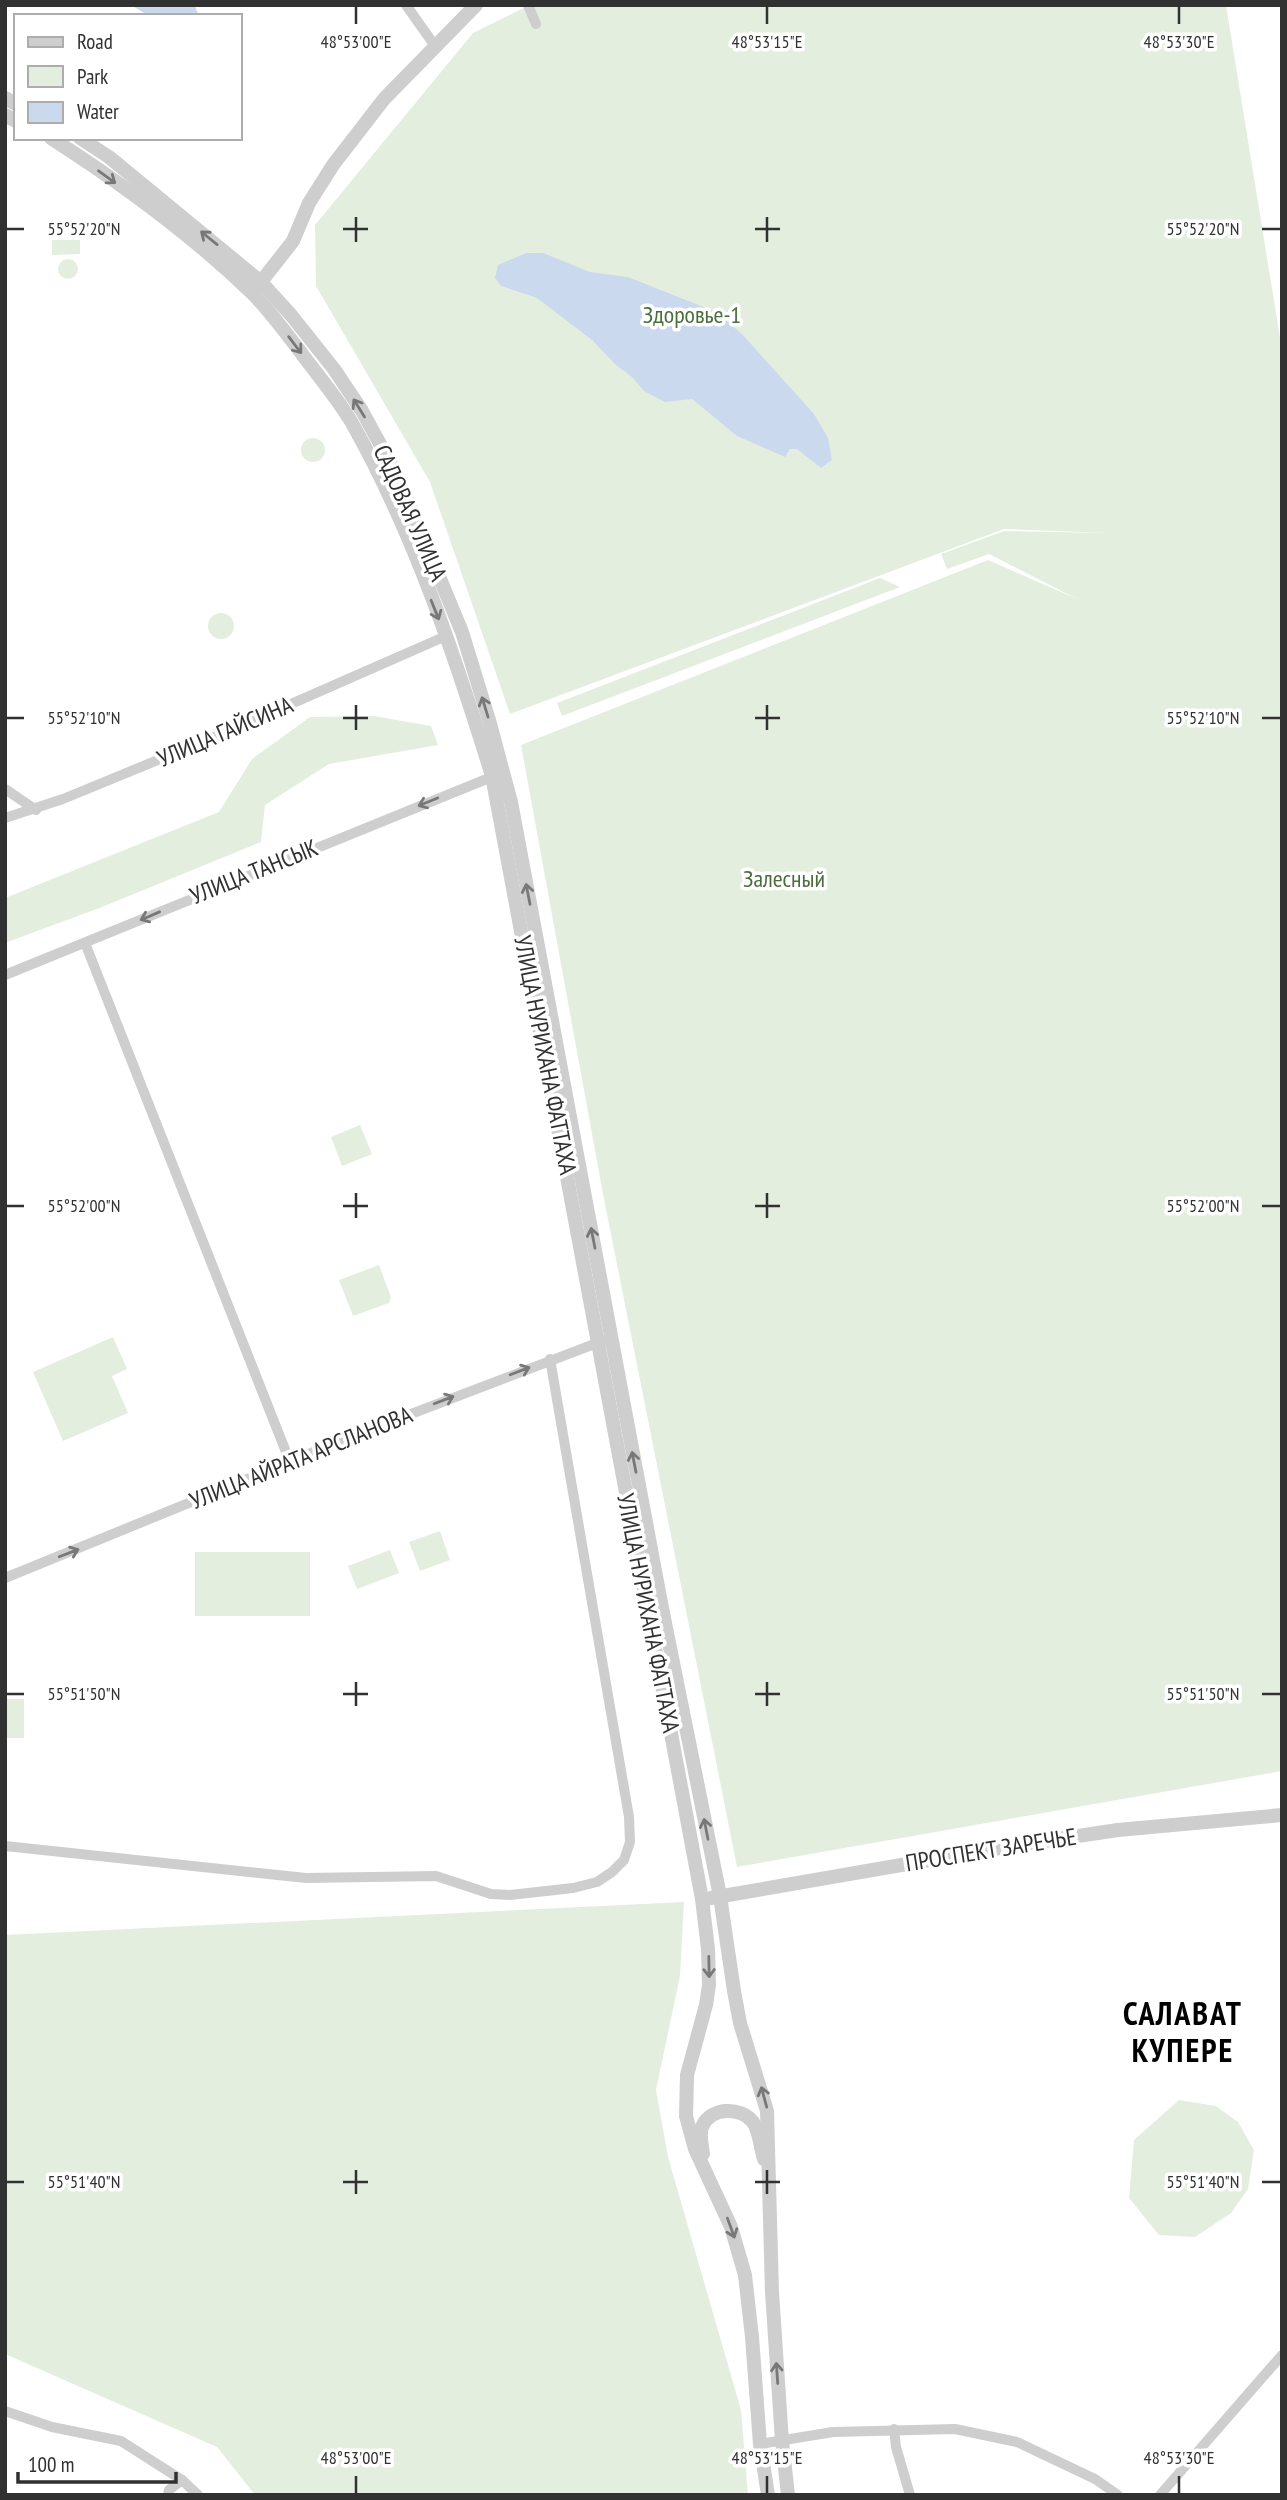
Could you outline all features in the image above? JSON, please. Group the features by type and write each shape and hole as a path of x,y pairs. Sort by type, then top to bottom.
{"street":[{"path":"406,5 435,46"},
{"path":"256,288 293,241 309,203 334,165 384,99 476,5"},
{"path":"528,5 536,24"},
{"path":"54,140 108,176 256,288"},
{"path":"83,140 109,157 256,288"},
{"name":"САДОВАЯ УЛИЦА","path":"256,288 279,324 352,423 390,496 498,774"},
{"name":"САДОВАЯ УЛИЦА","path":"256,288 291,315 334,369 362,411 397,475 461,632 498,774"},
{"name":"УЛИЦА ГАЙСИНА","path":"5,818 36,810 243,725 446,636"},
{"name":"УЛИЦА ТАНСЫК","path":"5,975 498,774"},
{"name":"УЛИЦА НУРИХАНА ФАТТАХА","path":"498,774 605,1340 720,1896 740,2023 767,2111 772,2292 788,2495"},
{"path":"5,789 36,810"},
{"path":"85,943 290,1462"},
{"name":"УЛИЦА НУРИХАНА ФАТТАХА","path":"605,1340 647,1613 702,1899 708,1949 709,1985 706,2005 687,2075 689,2132 731,2227 745,2275 760,2444 768,2495"},
{"name":"УЛИЦА АЙРАТА АРСЛАНОВА","path":"5,1578 290,1462 550,1359 605,1340"},
{"path":"5,1846 306,1878 436,1877 491,1894 510,1895 573,1888 597,1882 612,1872 624,1860 630,1842 629,1817 550,1359"},
{"name":"ПРОСПЕКТ ЗАРЕЧЬЕ","path":"702,1899 1118,1830 1282,1815"},
{"path":"703,2166 701,2128 714,2113 737,2111 752,2121 769,2168"},
{"path":"1160,2495 1282,2355"},
{"path":"5,2411 52,2427 121,2441 183,2480 198,2495"},
{"path":"894,2429 910,2495"},
{"path":"760,2444 833,2432 955,2429 1017,2442 1095,2479 1118,2495"},
{"path":"168,2495 169,2490 183,2480"}],"green space":[{"path":"530,5 1226,5 1282,350 1282,1771 737,1867 603,1194 521,745 988,560 1077,599 989,554 947,569 941,554 1004,531 1108,533 1004,529 510,714 430,482 316,286 315,225 473,33"},
{"path":"52,240 80,240 80,254 52,255"},
{"path":"68,259 75,262 78,269 75,276 68,279 61,276 58,269 61,262"},
{"path":"313,438 321,442 325,450 321,458 313,462 305,458 301,450 305,442"},
{"path":"880,578 900,587 562,716 557,703"},
{"path":"221,613 230,617 234,626 230,635 221,639 212,635 208,626 212,617"},
{"path":"374,716 431,726 438,745 329,764 265,805 261,842 102,907 5,943 5,898 219,812 252,759 310,717"},
{"path":"360,1125 372,1154 342,1166 331,1137"},
{"path":"379,1265 391,1297 389,1303 353,1316 339,1280"},
{"path":"113,1337 127,1369 112,1376 128,1413 63,1441 33,1372"},
{"path":"440,1531 450,1560 420,1571 409,1542"},
{"path":"390,1550 399,1573 357,1589 348,1566"},
{"path":"195,1552 310,1552 310,1616 195,1616"},
{"path":"5,1699 24,1699 24,1738 5,1738"},
{"path":"684,1902 680,1976 656,2090 668,2157 741,2410 748,2495 255,2495 217,2447 5,2354 5,1935"},
{"path":"1179,2100 1216,2106 1238,2122 1254,2150 1248,2189 1231,2213 1195,2237 1159,2235 1129,2198 1134,2140"}],"water":[{"path":"131,5 195,5 199,14 146,14"},
{"path":"526,253 543,253 590,272 628,277 716,312 742,334 814,414 828,438 832,460 821,468 797,449 790,449 785,457 737,436 692,399 665,402 644,391 592,340 537,298 501,286 495,278 498,265"}],"district":[{"name":"САЛАВАТ КУПЕРЕ","path":"1183,2032"}],"park label":[{"name":"Здоровье-1","path":"692,315"},
{"name":"Залесный","path":"784,879"}]}
